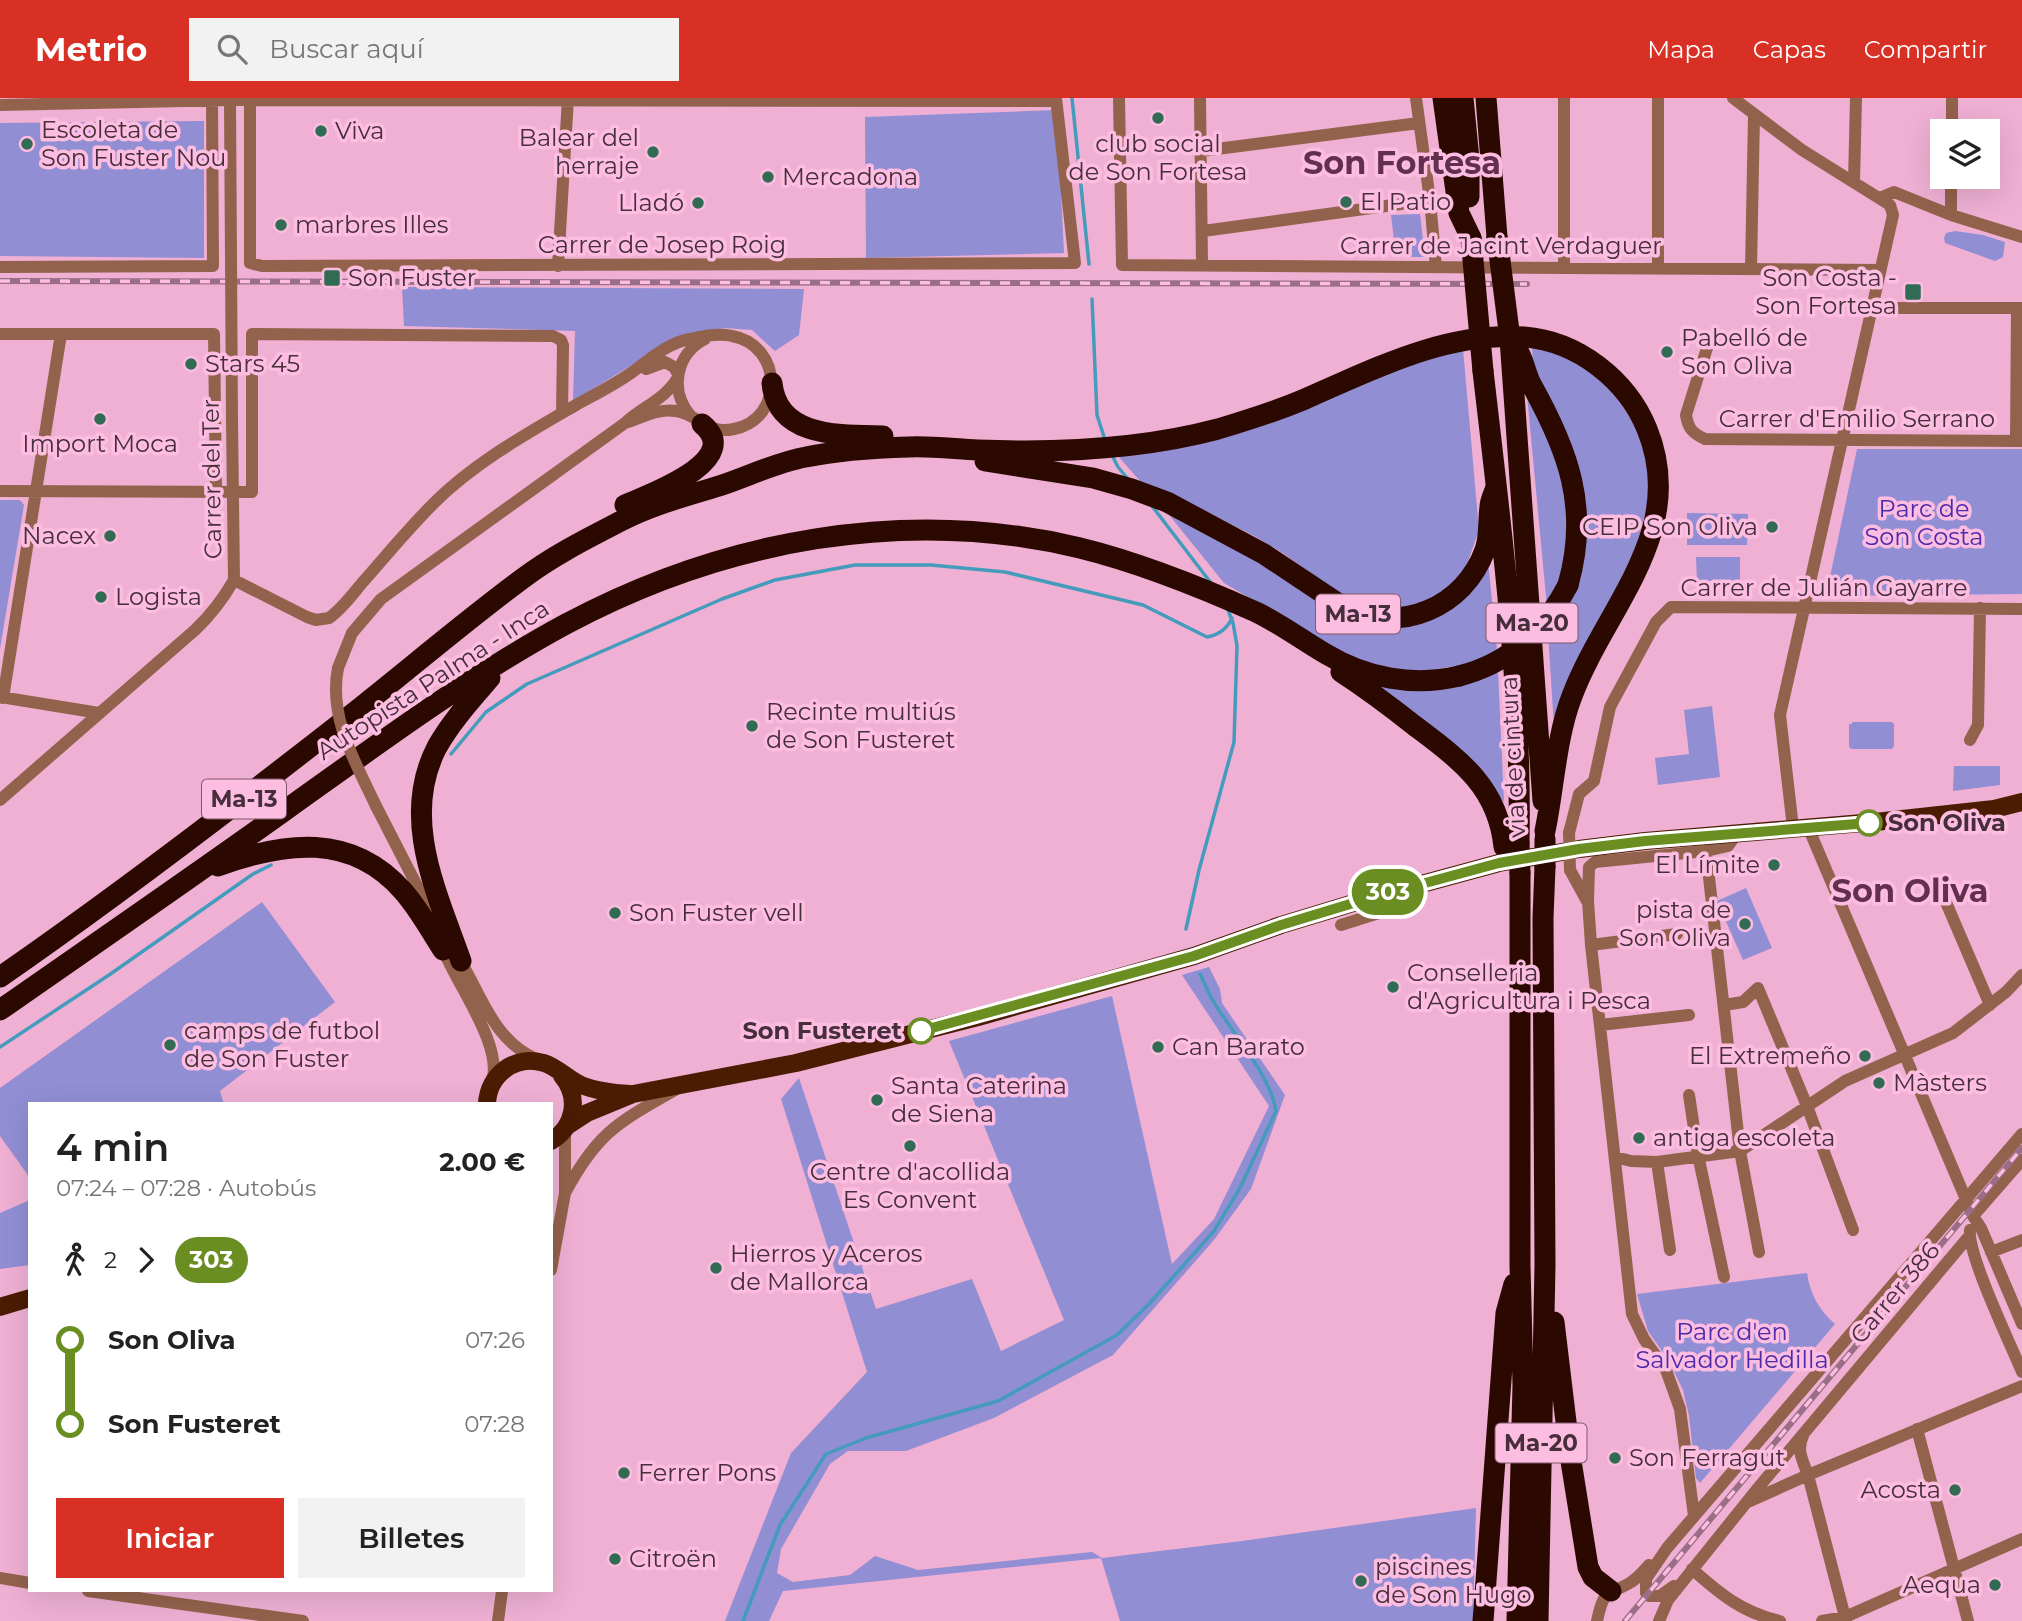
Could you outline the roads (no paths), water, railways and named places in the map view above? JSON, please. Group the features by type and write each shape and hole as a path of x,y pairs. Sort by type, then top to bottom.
{"highway":[{"path":"1443,98 1459,213 1471,238"},
{"name":"Ma-20","path":"1463,98 1469,159 1471,238 1496,487"},
{"name":"Ma-20","path":"1486,98 1497,237 1510,339 1521,382"},
{"path":"772,468 801,457 861,450 943,447 981,450 1095,448 1180,438 1284,407 1420,351 1462,341 1514,337 1548,341 1586,358 1616,381 1639,412 1647,429 1657,467 1657,505 1643,560 1580,676 1571,698 1562,732 1545,835"},
{"path":"1234,602 1284,628 1325,654 1362,671 1415,681 1459,676 1487,668 1519,648 1547,620 1568,584 1576,534 1570,472 1555,426 1521,382"},
{"name":"via de cintura","path":"1521,382 1514,416 1532,628 1545,835 1545,1265"},
{"path":"772,383 773,397 780,410 793,421 809,428 840,435 955,440 981,450"},
{"path":"541,565 559,541 595,519 689,475 705,463 712,446 712,438 697,421"},
{"name":"Ma-13","path":"772,468 939,457 1044,469 1114,484 1167,502 1256,549 1345,608 1371,617 1396,619 1418,615 1439,606 1470,579 1486,548 1490,504 1496,487"},
{"name":"Autopista Palma - Inca","path":"0,977 232,808 541,565 628,518 772,468"},
{"name":"via de cintura","path":"1496,487 1514,670 1520,800 1512,845"},
{"name":"Autopista Palma - Inca","path":"0,1010 345,767 506,659 612,602 703,565 755,550 806,540 910,530 964,531 1017,537 1121,558 1234,602"},
{"name":"Ma-13","path":"1234,602 1248,615 1371,692 1461,762 1480,783 1495,807 1512,845"},
{"path":"452,956 427,865 422,836 423,802 432,761 442,739 506,659"},
{"name":"Ma-20","path":"1512,845 1520,936 1520,1265 1523,1385 1517,1621"},
{"path":"193,875 242,857 275,849 311,847 348,854 379,870 402,890 452,956"},
{"path":"1483,1621 1506,1313 1520,1265"},
{"path":"1545,1265 1588,1567 1593,1577 1616,1589"},
{"name":"Ma-20","path":"1538,1621 1545,1265"}],"main road":[{"path":"561,1132 587,1113 633,1094 796,1063 978,1017 1194,956 1281,925 1370,898 1499,863 1579,849 1994,809 2022,802"},
{"path":"488,1099 498,1075 508,1066 534,1060 552,1067 583,1086 633,1094"},
{"path":"552,1067 571,1091 573,1103 561,1132"},
{"path":"0,1307 28,1299"}],"street":[{"path":"558,266 568,98"},
{"name":"Carrer de Jacint Verdaguer","path":"1119,98 1122,265 1880,270"},
{"path":"1200,98 1202,264"},
{"path":"1416,98 1436,267"},
{"path":"1564,98 1564,267"},
{"path":"1658,98 1658,268"},
{"path":"1732,98 1802,150 1890,205 1893,215 1780,715 1800,828 1904,1054 2022,1324"},
{"path":"1854,182 1856,98"},
{"path":"1951,119 1952,98"},
{"path":"0,105 230,99 1056,100"},
{"name":"Carrer del Ter","path":"0,800 206,620 216,609 233,580 230,99"},
{"path":"0,267 213,266 212,100"},
{"name":"Carrer de Josep Roig","path":"250,100 250,263 262,266 558,266 1074,263 1056,100"},
{"path":"1751,269 1754,116"},
{"path":"1201,150 1419,123"},
{"path":"1951,189 1951,215"},
{"path":"1880,198 1894,192 1951,215 2022,237"},
{"path":"1203,231 1430,200"},
{"path":"1871,308 2019,308 2019,440"},
{"path":"0,334 61,334 1,697 99,713"},
{"name":"Carrer del Ter","path":"61,334 214,334 216,492"},
{"path":"0,491 252,492 252,334 553,336 561,340 563,345 562,414"},
{"path":"488,1099 495,1073 492,1050 452,956 376,806 341,726 336,694 338,668 352,633 381,599 625,423 638,410 664,395 678,376 687,353 699,342 712,336"},
{"path":"625,423 664,410 681,412 713,429 729,430 751,423 766,406 772,383 771,370 765,357 751,343 732,336 691,338 677,343 643,362 632,373"},
{"name":"Carrer d'Emilio Serrano","path":"1707,348 1686,415 1687,424 1693,434 1704,439 2019,440"},
{"path":"233,580 307,617 316,620 329,618 420,518 464,475 632,373 662,362 674,367 678,376 679,398 697,421"},
{"name":"Carrer de Julián Gayarre","path":"1588,901 1570,870 1569,833 1579,794 1594,781 1610,707 1656,621 1671,607 2022,609"},
{"path":"1970,740 1978,725 1980,608"},
{"path":"1694,1516 1680,1409 1666,1370 1644,1339 1632,1314 1591,945 1589,867 1595,862 1706,851 1728,846 1738,832"},
{"path":"1706,851 1740,1151 1759,1252"},
{"path":"1939,886 1990,1006"},
{"path":"1341,925 1420,900"},
{"path":"428,908 452,956 496,1028 522,1053 552,1067"},
{"path":"1591,945 1678,934"},
{"path":"1615,1157 1657,1162 1740,1151 1845,1081 1953,1033 1990,1006 2022,975"},
{"path":"1724,1005 1743,1002 1758,988 1807,1106 1853,1230"},
{"path":"1600,1024 1689,1015"},
{"path":"565,1193 582,1162 602,1137 618,1124 684,1085"},
{"path":"1689,1096 1698,1155 1724,1278"},
{"path":"553,1259 565,1193 561,1132"},
{"path":"1597,1621 1601,1604 1616,1589 1640,1575 1667,1548 2022,1134"},
{"path":"2022,1160 1973,1216 1968,1243 2022,1372"},
{"path":"1657,1162 1670,1250"},
{"path":"1991,1252 2022,1240"},
{"path":"1968,1243 1997,1266"},
{"name":"Carrer 386","path":"1692,1569 1804,1433 1968,1243"},
{"path":"1745,1506 1758,1496 2022,1386"},
{"path":"1917,1429 1968,1621"},
{"path":"1804,1433 1799,1450 1846,1619"},
{"path":"1822,1621 1846,1619 2022,1539"},
{"path":"1647,1595 1646,1579 1667,1548"},
{"path":"1647,1595 1655,1597 1667,1592 1692,1569"},
{"path":"1659,1621 1668,1600 1692,1569"},
{"path":"1692,1569 1741,1608 1764,1618 1780,1621"},
{"path":"0,1578 28,1583"},
{"path":"1616,1589 1635,1587 1647,1595 1656,1607 1659,1621"},
{"path":"95,1592 303,1621"},
{"path":"498,1621 502,1592"}],"waterway":[{"path":"1072,98 1089,264"},
{"path":"1092,299 1097,415 1105,440"},
{"path":"1111,453 1128,479"},
{"path":"1152,506 1211,583"},
{"path":"451,754 486,712 527,684 722,599 775,580 855,565 931,565 1005,572 1143,605 1207,637 1222,631 1232,618"},
{"path":"1186,929 1234,742 1237,646 1228,610"},
{"path":"0,1047 253,874 271,865"},
{"path":"743,1621 780,1525 826,1454 866,1438 998,1401 1117,1335 1149,1304 1214,1231 1240,1188 1276,1111 1267,1083 1213,1001 1200,974"}],"railway":[{"path":"0,281 1527,284"},
{"path":"1625,1621 2022,1148"}],"place":[{"name":"club social de Son Fortesa","path":"1158,118"},
{"name":"Viva","path":"321,131"},
{"name":"Escoleta de Son Fuster Nou","path":"27,144"},
{"name":"Balear del herraje","path":"653,152"},
{"name":"Mercadona","path":"768,177"},
{"name":"El Patio","path":"1346,202"},
{"name":"Lladó","path":"698,203"},
{"name":"marbres Illes","path":"281,225"},
{"name":"Son Fuster","path":"332,278"},
{"name":"Son Costa - Son Fortesa","path":"1913,292"},
{"name":"Pabelló de Son Oliva","path":"1667,352"},
{"name":"Stars 45","path":"191,364"},
{"name":"Import Moca","path":"100,419"},
{"name":"CEIP Son Oliva","path":"1772,527"},
{"name":"Nacex","path":"110,536"},
{"name":"Logista","path":"101,597"},
{"name":"Recinte multiús de Son Fusteret","path":"752,726"},
{"name":"Son Oliva","path":"1869,823"},
{"name":"El Límite","path":"1774,865"},
{"name":"Son Fuster vell","path":"615,913"},
{"name":"pista de Son Oliva","path":"1745,924"},
{"name":"Conselleria d'Agricultura i Pesca","path":"1393,987"},
{"name":"Son Fusteret","path":"921,1031"},
{"name":"camps de futbol de Son Fuster","path":"170,1045"},
{"name":"Can Barato","path":"1158,1047"},
{"name":"El Extremeño","path":"1865,1056"},
{"name":"Màsters","path":"1879,1083"},
{"name":"Santa Caterina de Siena","path":"877,1100"},
{"name":"antiga escoleta","path":"1639,1138"},
{"name":"Centre d'acollida Es Convent","path":"910,1146"},
{"name":"Hierros y Aceros de Mallorca","path":"716,1268"},
{"name":"Son Ferragut","path":"1615,1458"},
{"name":"Ferrer Pons","path":"624,1473"},
{"name":"Acosta","path":"1955,1490"},
{"name":"Citroën","path":"615,1559"},
{"name":"piscines de Son Hugo","path":"1361,1581"},
{"name":"Aequa","path":"1995,1585"}],"district":[{"name":"Son Fortesa","path":"1402,163"},
{"name":"Son Oliva","path":"1910,891"}],"park label":[{"name":"Parc de Son Costa","path":"1924,523"},
{"name":"Parc d'en Salvador Hedilla","path":"1732,1346"}]}
